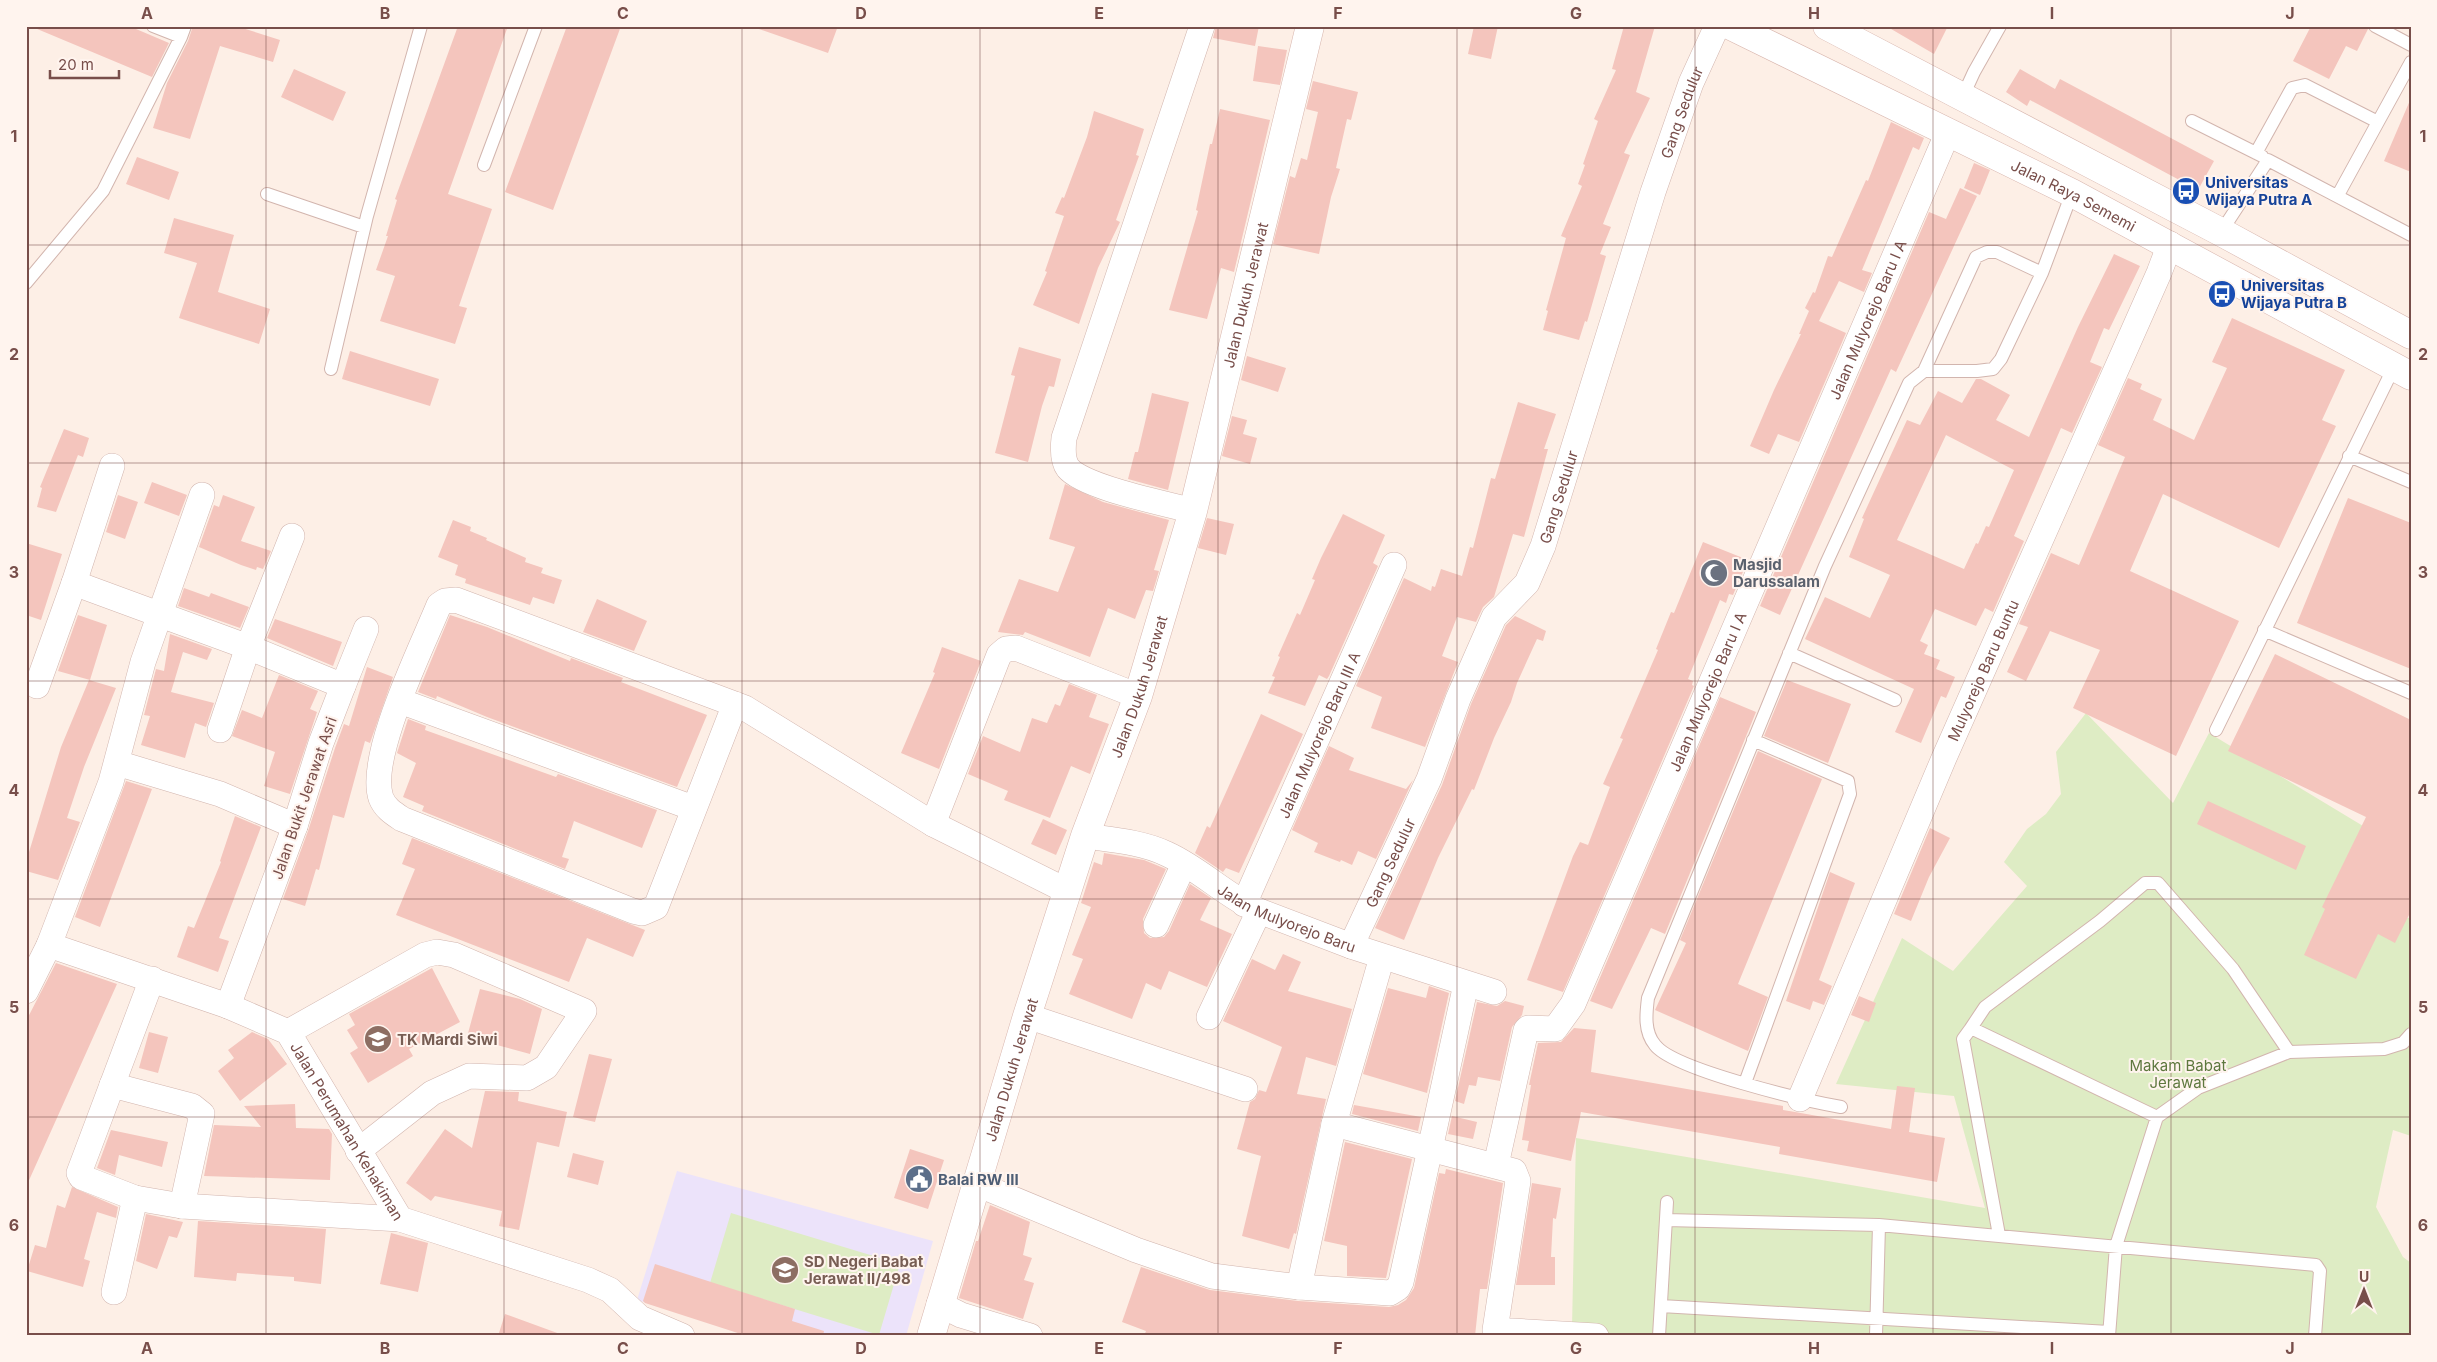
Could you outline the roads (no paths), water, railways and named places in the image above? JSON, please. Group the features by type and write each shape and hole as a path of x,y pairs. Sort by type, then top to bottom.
{"main road":[{"name":"Jalan Dukuh Jerawat","path":"931,1336 939,1304 1027,1016 1085,836 1138,696 1193,511 1310,26"},
{"path":"1827,26 2222,232 2410,334 2396,376"},
{"name":"Jalan Raya Sememi","path":"1716,34 1941,146 2072,193 2165,258 2396,376"}],"street":[{"path":"1193,511 1120,491 1079,477 1067,467 1063,452 1064,438 1202,26"},
{"name":"Gang Sedulur","path":"1350,946 1429,779 1458,699 1494,617 1527,583 1539,554 1653,192 1691,83 1716,34"},
{"name":"Jalan Mulyorejo Baru I A","path":"1496,1165 1526,1030 1528,1028 1555,1028 1573,1004 1941,146"},
{"name":"Mulyorejo Baru Buntu","path":"1800,1099 1944,758 2165,258"},
{"path":"36,686 74,583 112,466"},
{"path":"26,991 49,944 117,763 143,662 202,496"},
{"path":"220,730 248,647 292,536"},
{"name":"Jalan Mulyorejo Baru III A","path":"1209,1017 1251,907 1394,566"},
{"path":"74,583 248,647 343,686"},
{"path":"736,704 693,808 656,907 642,913 402,819 385,806 380,796 380,767 400,701 439,605 445,601 456,600 736,704 759,716 932,824 1067,891"},
{"name":"Jalan Bukit Jerawat Asri","path":"228,1006 296,826 321,743 366,629"},
{"path":"932,824 999,655 1006,649 1016,648 1138,696"},
{"path":"400,701 693,808"},
{"path":"117,763 220,794 296,826"},
{"name":"Jalan Mulyorejo Baru","path":"1085,836 1142,845 1167,854 1251,907 1350,946 1494,992"},
{"path":"1156,926 1184,864"},
{"name":"Jalan Perumahan Kehakiman","path":"49,944 228,1006 288,1032 400,1219 588,1280 610,1290 634,1327 682,1336"},
{"path":"288,1032 425,955 438,952 454,955 584,1011 546,1066 540,1070 527,1078 469,1076 432,1093 358,1151"},
{"path":"1299,1288 1334,1124 1382,957"},
{"path":"152,979 79,1173 84,1178 135,1198 182,1206 400,1219"},
{"path":"976,1184 1136,1250 1212,1276 1299,1288 1390,1293 1398,1288 1466,984"},
{"path":"1027,1016 1245,1089"},
{"path":"112,1085 192,1106 202,1114 182,1206"},
{"path":"1334,1124 1430,1150 1511,1169 1517,1174 1518,1181 1495,1333 1596,1336"},
{"path":"114,1292 135,1198"},
{"path":"939,1304 961,1315 1030,1336"}],"lane":[{"path":"26,283 103,191 183,32 154,26"},
{"path":"331,368 364,228 421,26"},
{"path":"484,166 536,26"},
{"path":"1963,96 2000,26"},
{"path":"2375,26 2411,45"},
{"path":"2338,195 2411,62"},
{"path":"2256,152 2292,88 2298,85 2305,85 2378,122"},
{"path":"2192,121 2256,152 2411,235"},
{"path":"2222,232 2268,160"},
{"path":"1924,371 1977,371 1992,368 2000,359 2042,273 2072,193"},
{"path":"267,194 364,228"},
{"path":"1841,1107 1800,1099 1680,1062 1656,1047 1650,1037 1646,1019 1648,998 1825,566 1909,383 1924,371 1976,257 1987,252 1997,252 2042,273"},
{"path":"2216,730 2374,406 2396,376"},
{"path":"2349,456 2411,482"},
{"path":"2264,630 2411,693"},
{"path":"1789,652 1895,700"},
{"path":"1745,1082 1850,794 1848,781 1753,740"},
{"path":"1999,1235 1963,1039 1985,1007 2100,921 2145,883 2153,882 2163,888 2233,969 2289,1052"},
{"path":"1970,1028 2157,1117"},
{"path":"1661,1306 2109,1334 2116,1246 2157,1117 2198,1088 2289,1052 2384,1049 2403,1043 2411,1034"},
{"path":"1659,1336 1667,1202"},
{"path":"1666,1220 1879,1225 2316,1265 2320,1271 2315,1336"},
{"path":"1876,1336 1879,1225"}],"place":[{"name":"Universitas Wijaya Putra A","path":"2186,191"},
{"name":"Universitas Wijaya Putra B","path":"2222,294"},
{"name":"Masjid Darussalam","path":"1714,573"},
{"name":"TK Mardi Siwi","path":"378,1039"},
{"name":"Balai RW III","path":"919,1179"},
{"name":"SD Negeri Babat Jerawat II/498","path":"785,1270"}],"park label":[{"name":"Makam Babat Jerawat","path":"2178,1074"}]}
